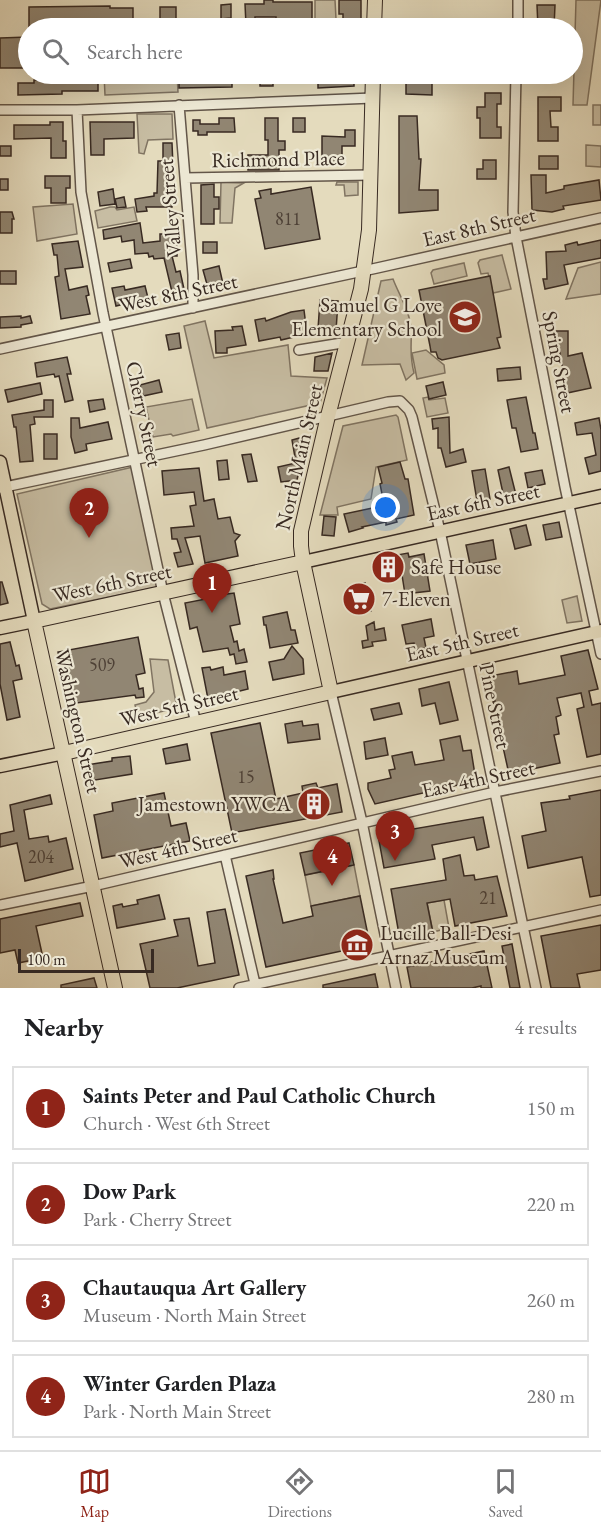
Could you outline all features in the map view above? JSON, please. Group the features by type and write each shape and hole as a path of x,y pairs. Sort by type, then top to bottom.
{"highway":[{"path":"374,18 375,0"},
{"name":"North Main Street","path":"331,692 303,562 301,531 364,271 369,230 373,84"},
{"path":"283,567 292,557 300,514 305,514"},
{"name":"West 6th Street","path":"34,621 303,562"},
{"name":"Washington Street","path":"34,621 115,988"},
{"name":"West 5th Street","path":"64,753 331,692"}],"main road":[{"name":"Washington Street","path":"0,462 3,487 34,621"},
{"name":"East 6th Street","path":"303,562 601,496"},
{"name":"West 6th Street","path":"0,628 34,621"},
{"name":"East 5th Street","path":"331,692 599,632"},
{"name":"West 5th Street","path":"0,766 64,753"}],"street":[{"path":"518,0 518,18"},
{"name":"Spring Street","path":"516,84 513,212 516,237 568,503 599,632 601,654"},
{"path":"0,110 77,110 372,98"},
{"name":"Valley Street","path":"179,105 193,275 193,308"},
{"name":"Cherry Street","path":"77,110 81,192 106,327 163,593 196,723"},
{"name":"Richmond Place","path":"185,178 370,175"},
{"name":"East 8th Street","path":"364,271 601,218"},
{"name":"West 8th Street","path":"0,349 364,271"},
{"path":"299,350 348,342"},
{"name":"Pine Street","path":"328,416 400,401 412,417 440,531 536,988"},
{"path":"3,487 328,416"},
{"name":"North Main Street","path":"331,692 362,822 396,988"},
{"name":"East 4th Street","path":"362,822 601,771"},
{"name":"West 4th Street","path":"0,905 93,886 362,822"},
{"path":"225,855 256,986"},
{"path":"239,988 601,910"}],"shaded area":[{"path":"315,0 335,0 336,18 315,18"},
{"path":"576,0 601,0 587,105 573,105 574,84 583,84 583,18 575,18"},
{"path":"104,84 178,84 178,92 105,95"},
{"path":"593,105 601,105 601,125 593,125"},
{"path":"137,114 172,114 173,139 148,140 144,154 139,153"},
{"path":"586,145 601,146 601,167 586,166"},
{"path":"221,182 244,183 235,188 232,223 220,223"},
{"path":"337,182 358,182 358,195 345,196 344,185 336,185"},
{"path":"73,204 77,234 37,241 33,207"},
{"path":"115,207 117,210 134,207 137,221 98,228 95,211"},
{"path":"502,255 511,289 493,293 488,273 481,274 478,263 480,260"},
{"path":"601,262 601,294 566,299 578,268"},
{"path":"464,263 467,276 434,284 431,273 433,270"},
{"path":"393,279 410,322 414,373 406,380 400,364 362,365 381,281"},
{"path":"205,321 214,358 288,345 291,376 327,378 320,403 207,428 184,326"},
{"path":"426,350 444,365 445,373 417,379 412,353"},
{"path":"428,397 429,400 445,398 448,413 427,417 423,398"},
{"path":"192,399 199,430 173,436 171,434 153,437 146,407"},
{"path":"396,415 407,460 376,467 371,499 337,507 338,515 320,515 343,426"},
{"path":"133,467 158,587 50,609 42,604 17,494"},
{"path":"577,596 582,621 567,623 562,600"},
{"path":"150,659 168,660 177,708 138,717 135,705 146,702 154,692"},
{"path":"354,865 360,896 311,906 305,875"},
{"path":"444,900 449,928 433,932 427,903"}],"building":[{"path":"264,0 312,2 312,18 246,18 245,4 264,4"},
{"path":"339,0 361,0 361,18 343,18 343,14 339,14"},
{"path":"231,4 231,18 221,18 221,5"},
{"path":"537,5 555,5 554,18 538,18"},
{"path":"29,7 133,8 133,18 29,18"},
{"path":"160,7 176,7 176,18 160,18"},
{"path":"18,37 18,68 0,68 0,38"},
{"path":"18,84 98,84 98,91 18,95"},
{"path":"179,84 232,84 232,87 179,88"},
{"path":"260,84 273,84 273,86 260,86"},
{"path":"318,84 354,84 354,86 318,88"},
{"path":"406,84 432,84 432,95 406,94"},
{"path":"485,93 501,93 501,104 497,104 497,127 501,127 501,138 480,138 480,118 477,118 477,107 485,107"},
{"path":"538,97 561,97 561,111 550,111 551,127 558,127 558,141 538,141"},
{"path":"399,116 417,116 419,159 421,159 419,190 438,190 438,210 399,213"},
{"path":"219,118 234,118 235,132 207,132 207,135 198,135 198,131 193,131 193,120 200,120 200,124 219,124"},
{"path":"265,118 278,118 278,141 285,141 285,150 279,150 279,170 248,170 248,155 268,155"},
{"path":"293,118 305,118 305,132 293,132"},
{"path":"50,122 63,122 66,158 51,158 51,138 14,139 14,125 50,125"},
{"path":"90,122 134,122 134,138 104,139 104,155 91,155"},
{"path":"345,130 355,130 355,146 342,146 342,165 322,165 322,136 345,137"},
{"path":"163,143 172,143 174,191 172,191 172,207 146,207 147,211 137,212 135,199 154,196 154,193 157,193 158,161 163,161"},
{"path":"0,146 11,146 11,156 0,156"},
{"path":"539,156 558,156 558,169 539,169"},
{"path":"483,160 496,160 496,179 477,179 477,169 483,169"},
{"path":"531,175 546,175 546,193 564,189 564,186 599,180 601,200 563,206 564,209 552,212 532,210"},
{"path":"45,176 70,176 70,188 66,188 66,203 51,203 51,188 45,188"},
{"path":"0,179 8,179 8,190 0,190"},
{"path":"214,184 214,197 219,197 219,209 214,209 214,224 201,224 201,185"},
{"path":"311,187 320,239 265,249 255,199 261,198 259,191 271,189 271,194"},
{"path":"113,189 115,204 100,206 98,192"},
{"path":"124,197 126,207 117,208 115,199"},
{"path":"0,212 12,212 14,219 12,219 12,233 0,233"},
{"path":"140,223 143,243 160,241 160,234 177,234 177,256 172,256 176,272 180,271 184,289 172,292 164,258 154,259 153,256 149,257 148,253 135,254 134,240 122,242 121,236 104,239 103,230"},
{"path":"601,240 601,258 564,265 568,284 545,289 543,279 547,279 546,252 566,251 565,245"},
{"path":"78,241 83,267 65,269 69,290 87,286 89,295 86,296 90,314 61,319 55,277 59,276 57,255 54,255 52,244"},
{"path":"203,242 217,242 217,253 203,253"},
{"path":"130,259 132,268 110,272 108,263"},
{"path":"219,266 223,284 208,288 203,270"},
{"path":"0,271 16,271 16,284 0,284"},
{"path":"490,276 501,337 497,338 500,348 442,360 438,358 436,352 431,352 419,290"},
{"path":"124,286 125,290 145,286 148,298 116,306 112,288"},
{"path":"320,300 338,301 336,331 318,329"},
{"path":"304,310 307,334 281,340 280,337 259,341 255,320 265,318 266,321"},
{"path":"21,316 21,318 30,316 32,323 21,325 21,327 0,328 0,317"},
{"path":"242,326 246,345 227,348 227,353 216,353 215,331 233,330 232,327"},
{"path":"556,331 568,331 568,356 582,353 591,388 567,393 559,348 556,348"},
{"path":"179,333 181,348 169,350 166,335"},
{"path":"332,353 328,371 314,371 315,357"},
{"path":"67,357 71,374 67,374 73,400 65,402 59,376 55,377 54,374 37,377 35,363"},
{"path":"520,367 521,379 498,381 497,369"},
{"path":"159,380 162,392 143,396 140,385"},
{"path":"443,382 446,395 429,399 426,386"},
{"path":"40,383 42,394 8,402 5,390"},
{"path":"526,397 538,449 521,452 516,428 512,428 507,400"},
{"path":"103,399 105,409 90,412 88,401"},
{"path":"44,400 53,400 53,417 34,417 35,424 30,425 33,461 20,462 16,427 14,427 12,415 44,410"},
{"path":"449,417 450,453 463,449 466,462 446,467 441,448 438,448 438,428 433,429 432,419"},
{"path":"71,418 79,418 80,428 108,422 112,439 86,444 87,450 75,453 71,437"},
{"path":"599,418 601,471 589,474 585,458 596,455 592,433 577,435 575,423"},
{"path":"44,434 57,434 57,459 44,459"},
{"path":"303,437 306,456 302,457 297,480 281,482 278,467 296,463 292,440"},
{"path":"251,454 257,481 248,482 242,455"},
{"path":"227,460 229,479 219,480 217,461"},
{"path":"400,462 405,479 408,479 414,515 396,519 397,522 386,525 386,522 349,532 344,514 384,504 378,467"},
{"path":"509,467 516,495 504,498 498,470"},
{"path":"199,468 204,501 214,499 218,519 230,517 234,533 240,535 235,541 238,556 205,563 200,536 185,538 193,564 178,567 174,553 181,552 177,539 172,539 171,528 194,526 190,506 196,505 194,492 164,495 162,471"},
{"path":"485,469 490,499 477,501 472,471"},
{"path":"542,470 545,484 528,488 525,473"},
{"path":"324,516 336,517 334,536 322,535"},
{"path":"559,522 562,537 546,540 543,525"},
{"path":"526,525 531,545 515,549 510,529"},
{"path":"493,540 496,559 470,564 466,545"},
{"path":"408,553 409,557 424,554 430,591 405,594 402,575 378,579 375,559"},
{"path":"0,582 2,582 8,603 0,605"},
{"name":"7-Eleven","path":"365,583 371,611 354,614 348,587"},
{"path":"234,593 240,624 230,626 234,642 237,641 239,651 244,649 247,662 236,664 234,654 230,655 228,648 203,652 197,627 190,629 185,603"},
{"path":"287,612 291,630 295,630 298,643 270,648 263,617"},
{"path":"431,619 434,636 424,638 426,648 415,650 414,643 406,644 402,625"},
{"path":"374,622 375,630 384,628 386,640 372,642 373,646 363,648 362,641 368,640 366,626"},
{"path":"138,637 145,673 136,675 139,689 143,688 144,697 136,698 135,695 69,704 58,652"},
{"path":"10,642 22,679 13,681 20,717 7,720 0,684 0,644"},
{"path":"292,646 303,659 304,674 273,680 269,662 284,659"},
{"path":"588,650 598,689 589,691 592,705 601,703 601,754 587,757 577,709 584,707 581,693 557,698 561,715 556,717 559,734 554,735 560,763 509,774 493,702 495,701 490,676 517,671 519,684 565,675 561,656"},
{"path":"210,667 211,670 223,667 224,675 245,671 248,689 208,699 202,668"},
{"path":"449,682 458,720 440,724 435,703 422,706 419,689"},
{"path":"399,703 402,714 374,720 371,709"},
{"path":"302,721 303,726 318,724 320,739 288,743 285,724"},
{"path":"260,723 276,799 303,793 302,786 316,783 318,788 337,784 342,812 232,833 211,733"},
{"path":"460,736 463,751 471,750 476,781 375,804 368,789 368,783 391,778 389,770 395,769 392,756 412,752 415,765 444,760 440,740"},
{"path":"385,738 388,755 366,759 364,742"},
{"path":"187,744 190,760 166,764 163,749"},
{"path":"130,756 132,774 89,781 86,765"},
{"path":"601,790 601,895 590,897 582,857 528,868 522,836 546,831 541,803 570,799 569,796"},
{"path":"164,793 171,826 186,823 190,841 102,858 94,815 113,811 112,803"},
{"path":"50,795 52,804 24,810 29,839 48,836 49,842 66,838 73,869 25,881 17,843 0,847 0,834 14,831 10,805"},
{"path":"483,817 489,847 477,850 474,837 432,845 435,859 384,868 378,835"},
{"path":"349,843 354,865 305,875 300,853"},
{"path":"460,855 464,876 474,875 475,880 497,876 507,916 455,926 450,899 427,903 433,933 400,940 391,889 446,880 443,859"},
{"path":"273,870 283,923 313,916 311,906 360,896 370,945 266,967 246,876"},
{"path":"159,895 165,919 117,928 113,906 138,904 137,900"},
{"path":"80,903 83,916 36,926 43,958 18,963 15,950 0,953 0,919"},
{"path":"225,909 239,975 177,988 150,988 140,944 178,936 174,920 189,918 198,966 215,963 207,912"},
{"path":"601,925 601,970 577,974 580,988 551,988 541,936"},
{"path":"512,944 520,988 510,988 502,946"},
{"path":"484,951 492,988 481,988 481,986 411,988 407,967"},
{"path":"375,974 378,988 323,988 323,985"},
{"path":"94,978 97,988 61,988 61,985"}],"place":[{"name":"Samuel G Love Elementary School","path":"465,317"},
{"name":"Dow Park","path":"89,538"},
{"name":"Safe House","path":"388,567"},
{"name":"7-Eleven","path":"359,599"},
{"name":"Saints Peter and Paul Catholic Church","path":"212,613"},
{"name":"Jamestown YWCA","path":"314,804"},
{"name":"Chautauqua Art Gallery","path":"395,861"},
{"name":"Winter Garden Plaza","path":"332,886"},
{"name":"Lucille Ball-Desi Arnaz Museum","path":"357,945"}]}
